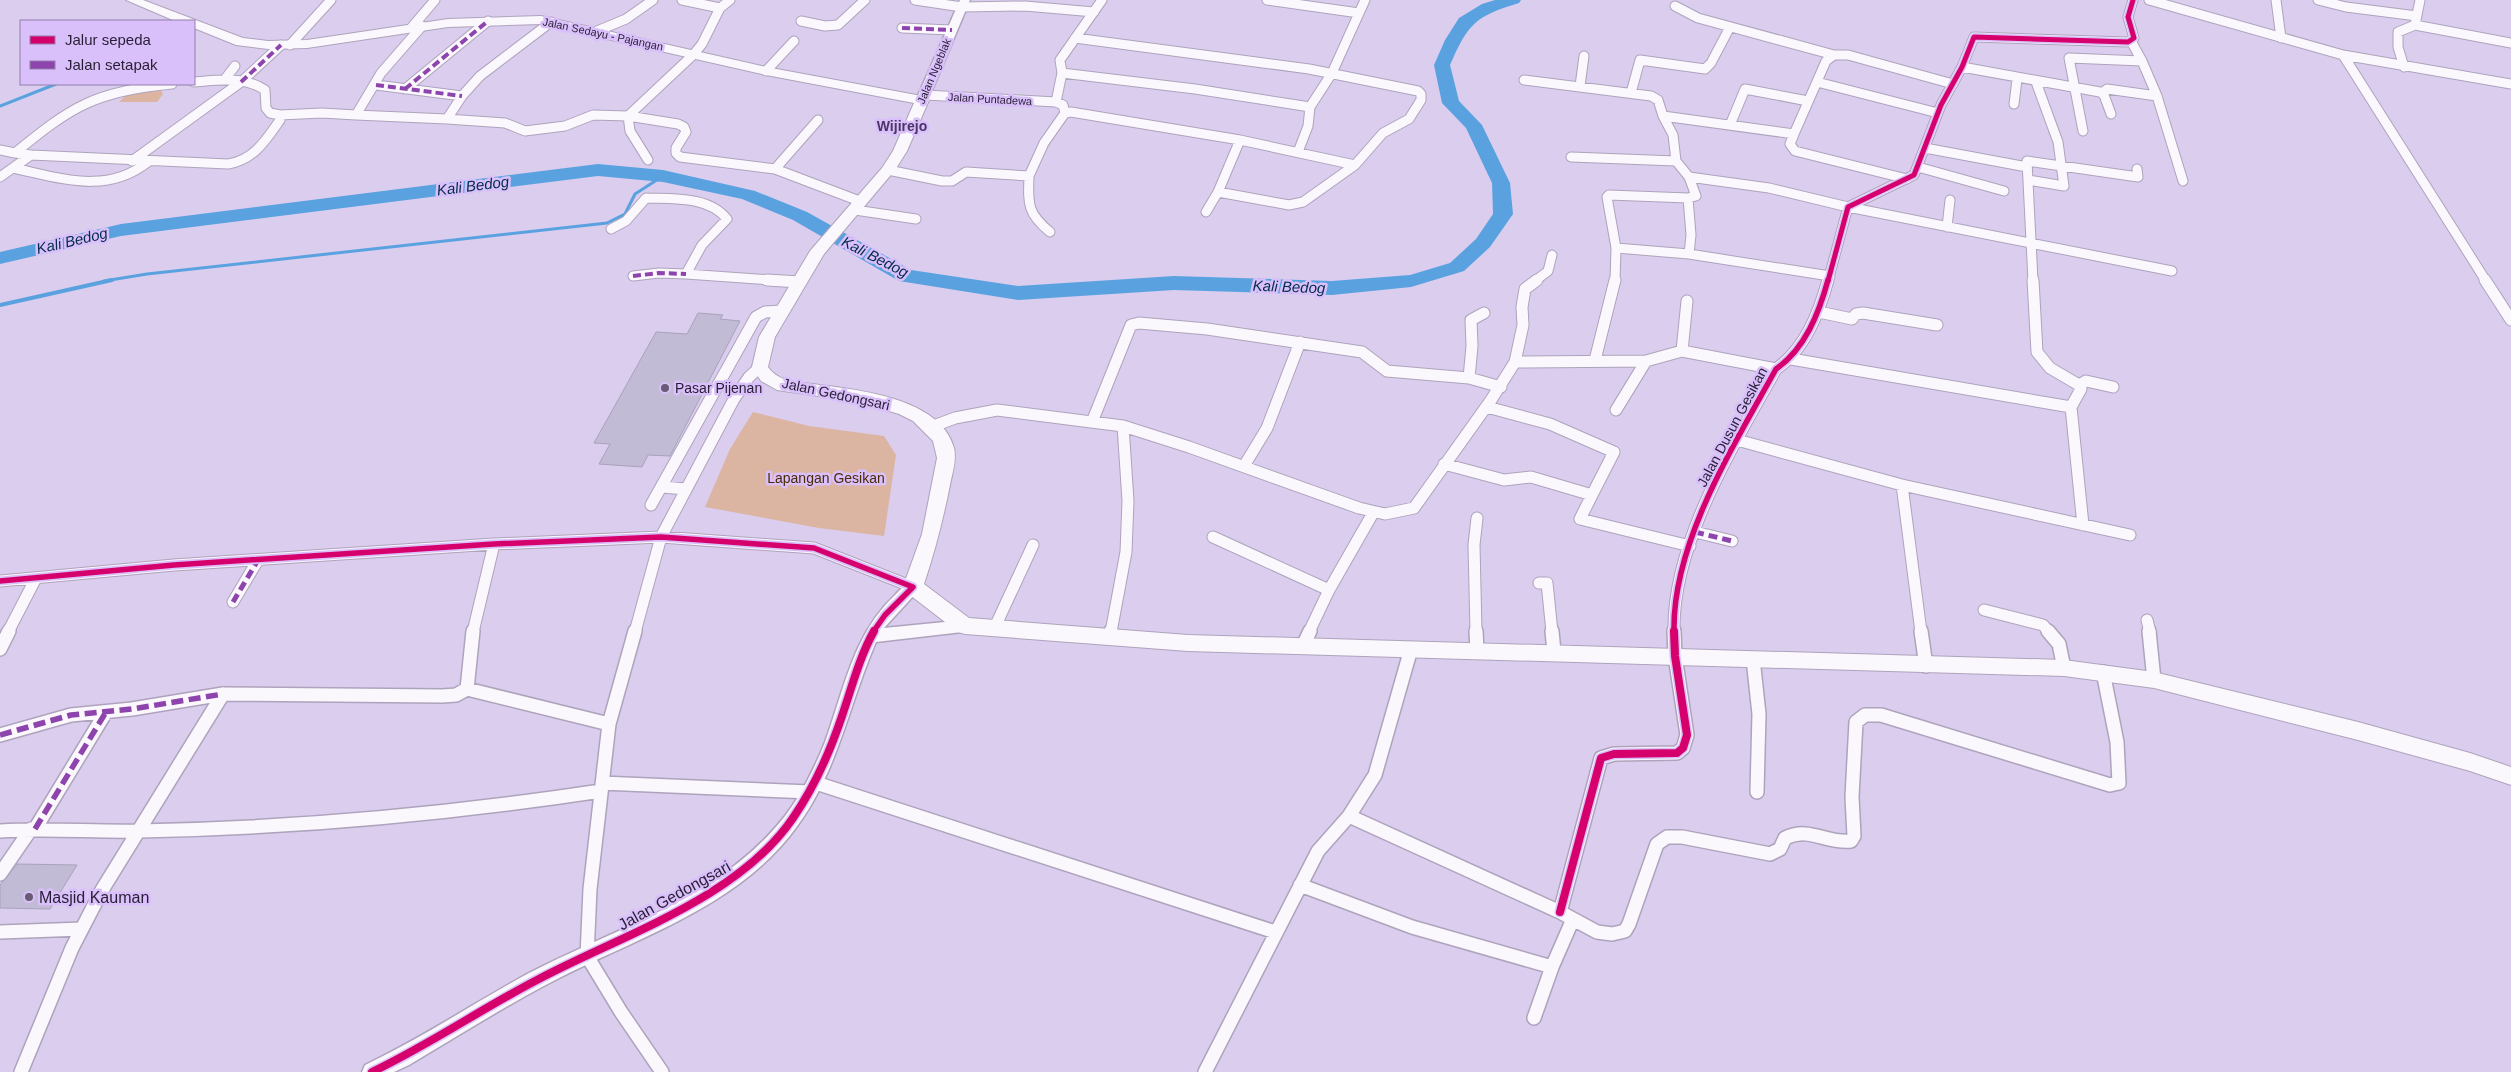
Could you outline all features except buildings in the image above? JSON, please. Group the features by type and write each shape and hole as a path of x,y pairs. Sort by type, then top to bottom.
{"main road":[{"path":"135,0 184,20"},
{"name":"Jalan Ngeblak","path":"800,282 822,244 856,209 888,170 900,150 924,98 963,3"},
{"name":"Jalan Sedayu - Pajangan","path":"195,24 241,42 285,45 417,26 529,19 596,31 766,71 924,98"},
{"path":"760,367 767,337 800,282"},
{"name":"Jalan Gedongsari","path":"760,367 767,377 787,387 845,395 899,407 922,418 941,436 946,448 946,458 930,534 914,587"},
{"path":"914,587 964,626 1110,638 1188,643 1554,652 1926,666 2064,668 2103,672 2154,680 2358,731 2511,776"}],"street":[{"path":"132,161 241,82 285,45 331,0"},
{"path":"356,115 382,73 434,0"},
{"path":"596,31 626,20 653,0"},
{"path":"682,0 720,8"},
{"path":"628,116 693,55 702,44 720,8 730,0"},
{"path":"801,21 833,28 840,26 865,0"},
{"path":"915,0 1094,12"},
{"path":"1050,232 1035,221 1030,213 1029,176 1044,142 1065,113 1063,105 1056,102 1062,74 1060,60 1102,0"},
{"path":"1267,0 1359,13"},
{"path":"1298,152 1308,126 1310,107 1332,73 1365,0"},
{"path":"1848,207 1914,175 1938,113 1962,67 1974,37 2128,42 2134,38 2128,17 2133,0"},
{"path":"2149,0 2343,55 2511,84"},
{"path":"2276,0 2281,38"},
{"path":"2318,0 2346,7 2377,9 2417,16"},
{"path":"2415,25 2420,0"},
{"path":"1675,6 1698,18 1730,27 1834,55 1848,55 1953,84"},
{"path":"405,89 488,21"},
{"path":"447,119 462,96 480,76 551,22"},
{"path":"2404,67 2398,47 2398,32 2415,25 2511,43"},
{"path":"1631,93 1640,60 1705,69 1711,63 1730,27"},
{"path":"902,28 952,30"},
{"path":"1075,38 1193,52 1332,73 1418,91 1422,95 1421,100 1409,119 1382,133 1355,165 1311,198 1294,205 1218,192"},
{"path":"766,71 794,41"},
{"path":"2128,42 2142,60 2157,96 2183,181"},
{"path":"1834,55 1826,61 1790,144 1795,151 1908,179"},
{"path":"2343,55 2511,320"},
{"path":"1580,86 1584,56"},
{"path":"2084,131 2073,87 2070,58 2142,60"},
{"path":"225,79 235,66"},
{"path":"1962,67 2017,79 2102,93 2107,90 2157,96"},
{"path":"1062,74 1195,89 1310,107"},
{"path":"195,82 225,79 256,84 265,90 266,108 270,113 280,115 322,113 387,118 447,119 505,123 518,130 525,131 565,126 588,116 628,116 678,124 686,132 676,148 676,153 680,157 774,170 856,209 916,219"},
{"path":"2014,104 2017,79"},
{"path":"1524,80 1656,97 1673,135 1676,161 1689,177 1696,196 1688,198 1608,195 1616,248 1616,278 1595,360"},
{"path":"1817,82 1938,113"},
{"path":"2028,180 2067,187 2055,130 2036,82"},
{"path":"15,153 64,114 78,106 130,89 164,85"},
{"path":"376,85 462,96"},
{"path":"1730,125 1745,89 1808,101"},
{"path":"2102,93 2111,114"},
{"name":"Jalan Puntadewa","path":"924,98 1056,102"},
{"path":"1065,113 1077,113 1240,140 1355,165"},
{"path":"0,150 31,155 148,162 239,162 251,157 280,120 280,115"},
{"path":"628,116 630,131 648,160"},
{"path":"1663,116 1794,134"},
{"path":"774,170 818,120"},
{"path":"1206,212 1218,192 1240,140"},
{"path":"1925,148 2027,167"},
{"path":"0,176 31,155"},
{"path":"1571,157 1676,161"},
{"path":"2113,387 2090,381 2080,385 2051,370 2042,361 2037,352 2027,167 2029,160 2138,177 2137,170"},
{"path":"13,168 68,179 104,181 123,180 140,171 148,162"},
{"path":"1918,167 2004,191"},
{"path":"888,170 942,181 952,181 966,172 1029,176"},
{"path":"1689,177 1769,188 1848,207 2172,271"},
{"path":"611,229 626,221 646,198 697,202 716,208 726,216 726,220 702,245 686,274"},
{"path":"1688,198 1691,235 1689,254"},
{"path":"1947,227 1950,200"},
{"name":"Jalan Dusun Gesikan","path":"1560,912 1601,758 1614,754 1677,753 1683,748 1686,735 1675,656 1674,612 1678,581 1708,498 1737,440 1776,369 1791,359 1818,312 1830,276 1848,207"},
{"path":"1616,248 1689,254 1830,276"},
{"path":"931,427 955,418 997,410 1123,426 1244,466 1373,513 1395,513 1414,508 1444,464 1487,408 1515,362 1523,326 1522,307 1525,289 1548,271 1552,255"},
{"path":"633,276 659,273 800,282"},
{"path":"1682,351 1687,301"},
{"path":"652,505 756,317 765,312 783,311"},
{"path":"1818,312 1852,319 1855,318 1856,314 1863,313 1937,325"},
{"path":"1469,378 1472,346 1471,320 1484,313"},
{"path":"1092,422 1132,325 1139,323 1207,329 1362,352 1370,356 1378,367 1387,371 1469,378 1501,387"},
{"path":"1244,466 1267,428 1300,342"},
{"path":"1515,362 1646,361 1682,351 1776,369"},
{"path":"1791,359 2071,407"},
{"path":"1616,410 1646,361"},
{"path":"662,1072 621,1012 587,956 590,889 609,724 661,537 734,399 749,377 760,367"},
{"path":"2080,385 2081,389 2071,407 2083,525"},
{"path":"1487,408 1550,424 1614,452 1580,519 1690,546"},
{"path":"1110,638 1126,552 1128,501 1123,426"},
{"path":"1737,440 1902,485 2130,535"},
{"path":"1444,464 1504,480 1531,478 1592,495"},
{"path":"1902,485 1914,587 1926,666"},
{"path":"662,487 686,488"},
{"path":"1303,646 1328,590 1373,513"},
{"path":"1477,518 1474,545 1478,651"},
{"path":"1695,532 1732,541"},
{"path":"0,581 258,560 494,544 661,537 814,548 914,587"},
{"path":"1212,537 1328,590"},
{"path":"0,735 71,715 106,712 223,694 442,696 464,693 467,689 474,623 494,544"},
{"path":"994,629 1033,545"},
{"path":"233,602 258,560"},
{"path":"0,649 36,578"},
{"path":"1539,584 1547,583 1554,652"},
{"name":"Jalan Gedongsari","path":"372,1072 402,1058 536,980 731,882 756,862 774,843 813,787 838,730 872,636 882,619 914,587"},
{"path":"1984,610 2043,625 2059,644 2064,668"},
{"path":"2146,620 2152,644 2154,680"},
{"path":"872,636 964,626"},
{"path":"1205,1072 1318,851 1350,816 1375,775 1411,649"},
{"path":"1753,659 1760,714 1757,744 1757,792"},
{"path":"1350,816 1560,912 1598,932 1612,934 1625,931 1629,924 1658,844 1667,837 1682,837 1770,854 1778,853 1785,838 1792,833 1850,841 1854,836 1852,797 1856,722 1865,715 1881,715 2110,785 2119,784 2118,742 2103,672"},
{"path":"467,689 609,724"},
{"path":"21,1072 82,929 102,890 223,694"},
{"path":"0,874 33,829 106,712"},
{"path":"0,831 33,829 139,831 259,826 486,808 602,787 813,787 960,828 1275,932"},
{"path":"1300,885 1412,927 1552,967"},
{"path":"1534,1018 1552,967 1573,919"},
{"path":"0,932 82,929"}],"green space":[{"path":"132,89 160,89 163,94 157,102 119,102"},
{"name":"Lapangan Gesikan","path":"753,412 809,426 884,436 896,455 884,536 819,528 705,507 730,449"}],"waterway":[{"name":"Kali Bedog","path":"0,258 121,230 598,170 663,176 748,195 800,216 906,276 1018,293 1174,283 1332,288 1411,281 1457,267 1483,243 1503,214 1501,183 1486,148 1473,125 1451,103 1442,65 1453,40 1465,21 1488,7 1513,0"},
{"path":"0,106 53,85"},
{"path":"104,281 147,274 607,223 625,214 635,194 663,176"},
{"path":"0,305 112,280"}],"marked path":[{"path":"405,89 488,21"},
{"path":"902,28 952,30"},
{"path":"241,82 281,45"},
{"path":"376,85 462,96"},
{"path":"633,276 659,273 686,274"},
{"path":"1695,532 1732,541"},
{"path":"233,602 258,560"},
{"path":"0,735 71,715 132,709 223,694"},
{"path":"35,829 106,712"}],"cycle path":[{"path":"1560,912 1601,758 1614,754 1677,753 1683,748 1687,735 1675,656 1674,612 1678,581 1708,498 1737,440 1776,369 1791,359 1819,312 1848,207 1914,175 1941,105 1962,67 1974,37 2128,42 2134,38 2128,17 2133,0"},
{"path":"0,581 174,565 494,544 661,537 814,548 913,587 881,619 868,641 821,771 807,796 775,842 754,862 705,897 536,980 402,1058 372,1072"}],"place":[{"name":"Pasar Pijenan","path":"665,388"},
{"name":"Masjid Kauman","path":"29,897"}],"district":[{"name":"Wijirejo","path":"902,126"}]}
